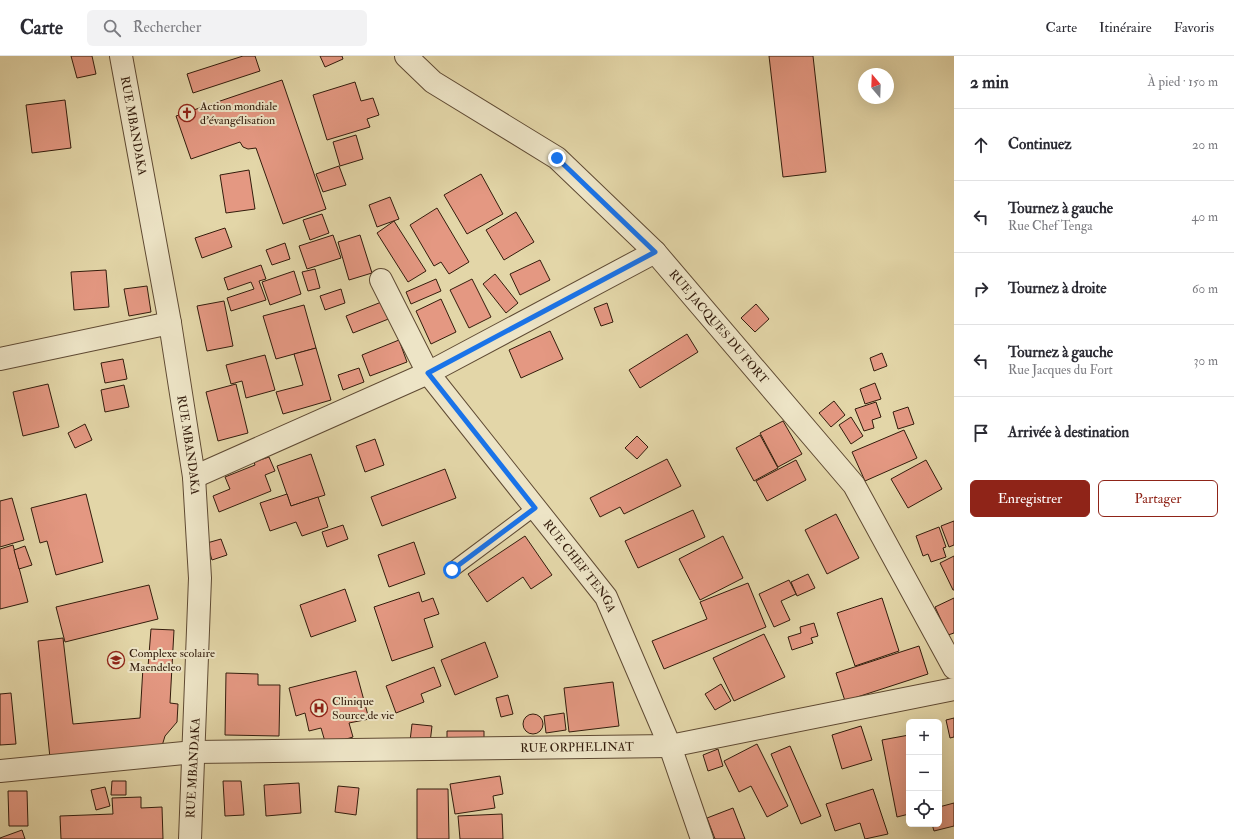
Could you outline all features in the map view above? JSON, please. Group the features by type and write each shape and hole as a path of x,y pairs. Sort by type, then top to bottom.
{"street":[{"name":"RUE MBANDAKA","path":"121,56 170,322 194,477 200,578 190,839"},
{"name":"RUE JACQUES DU FORT","path":"406,56 433,82 557,158 655,252 854,485 954,668"},
{"path":"194,477 428,373 655,252"},
{"name":"RUE CHEF TENGA","path":"381,280 428,373 606,598 670,746 702,839"},
{"path":"0,360 170,322"},
{"name":"RUE ORPHELINAT","path":"0,772 194,752 670,746 954,689"}],"lane":[{"path":"452,570 535,508"}],"building":[{"path":"71,56 92,56 96,74 77,78"},
{"path":"243,56 255,56 260,71 193,93 187,74"},
{"path":"320,56 342,56 343,59 325,67"},
{"path":"769,56 813,56 826,172 783,177"},
{"path":"282,80 326,209 283,224 256,148 248,149 243,147 240,142 191,159 176,116"},
{"path":"355,82 361,101 373,98 379,115 367,119 370,127 327,140 313,95"},
{"path":"65,100 71,148 32,153 26,105"},
{"path":"356,135 363,159 340,166 333,142"},
{"path":"339,166 346,185 323,192 316,174"},
{"path":"249,170 255,209 226,213 220,175"},
{"path":"481,174 503,214 467,234 444,195"},
{"path":"390,197 399,219 377,227 369,205"},
{"path":"437,208 469,262 449,274 441,262 434,266 410,225"},
{"path":"516,212 534,242 504,260 486,230"},
{"path":"322,214 329,233 310,240 303,220"},
{"path":"394,221 426,271 408,282 377,233"},
{"path":"225,228 232,247 202,258 195,238"},
{"path":"333,235 341,258 307,269 299,246"},
{"path":"360,235 372,273 349,280 338,242"},
{"path":"285,243 290,259 272,265 266,250"},
{"path":"540,260 550,280 520,295 510,274"},
{"path":"261,265 266,279 259,281 266,300 231,311 227,298 254,289 251,282 228,290 224,278"},
{"path":"315,269 320,288 308,291 302,272"},
{"path":"106,270 109,307 74,310 71,272"},
{"path":"294,271 301,294 270,305 262,282"},
{"path":"495,274 518,303 506,313 483,284"},
{"path":"436,279 441,291 411,304 406,292"},
{"path":"472,279 491,317 469,328 450,290"},
{"path":"147,286 151,312 129,316 124,289"},
{"path":"341,289 345,303 325,310 320,296"},
{"path":"441,299 456,332 431,344 416,311"},
{"path":"224,301 233,346 207,351 197,306"},
{"path":"384,301 391,318 353,333 346,316"},
{"path":"607,303 613,322 601,326 594,308"},
{"path":"756,304 769,319 755,332 741,318"},
{"path":"304,305 316,348 276,359 263,316"},
{"path":"550,331 563,359 521,378 509,350"},
{"path":"687,334 698,352 640,388 629,370"},
{"path":"399,340 407,362 370,376 362,355"},
{"path":"316,348 331,400 283,414 276,392 303,385 294,354"},
{"path":"882,353 887,366 874,371 870,358"},
{"path":"265,355 275,390 246,398 242,381 231,384 226,365"},
{"path":"123,359 127,379 105,383 101,363"},
{"path":"359,368 364,382 343,390 338,375"},
{"path":"875,383 881,399 865,404 860,389"},
{"path":"48,384 59,427 23,436 13,392"},
{"path":"236,384 248,433 218,441 206,392"},
{"path":"124,385 129,407 105,412 101,390"},
{"path":"834,401 845,415 831,427 819,413"},
{"path":"876,402 881,417 872,420 874,428 864,431 855,409"},
{"path":"908,407 914,424 898,429 893,412"},
{"path":"851,417 863,436 851,444 839,425"},
{"path":"783,421 802,454 778,467 760,433"},
{"path":"85,424 92,440 75,448 68,433"},
{"path":"904,430 917,458 865,481 852,452"},
{"path":"760,435 778,468 754,481 736,448"},
{"path":"637,436 648,447 637,459 625,448"},
{"path":"375,439 384,465 365,472 356,446"},
{"path":"311,454 325,495 291,506 277,466"},
{"path":"269,457 275,471 265,475 271,491 219,512 213,496 230,489 225,477 255,465 254,462"},
{"path":"667,459 681,486 624,514 620,507 600,517 590,498"},
{"path":"796,460 806,480 767,501 756,481"},
{"path":"926,460 942,489 908,508 891,479"},
{"path":"445,469 456,498 382,526 371,497"},
{"path":"86,494 103,562 56,575 47,541 40,543 31,508"},
{"path":"287,494 291,506 318,497 328,527 302,536 296,522 270,531 260,503"},
{"path":"12,498 24,540 0,547 0,501"},
{"path":"693,510 705,537 638,568 625,541"},
{"path":"836,514 859,558 827,574 805,530"},
{"path":"954,521 954,545 949,547 941,526"},
{"path":"343,525 348,539 327,547 322,532"},
{"path":"939,527 946,547 943,548 946,557 931,562 928,554 923,556 916,536"},
{"path":"525,536 552,575 531,589 523,577 487,602 468,574"},
{"path":"723,536 743,578 700,600 679,559"},
{"path":"221,539 227,555 212,560 207,543"},
{"path":"414,542 425,574 389,587 378,555"},
{"path":"13,545 28,602 0,609 0,549"},
{"path":"25,546 32,565 19,569 14,550"},
{"path":"954,556 954,590 953,590 940,563"},
{"path":"808,574 815,588 797,596 791,582"},
{"path":"789,580 796,594 781,601 790,620 774,627 759,594"},
{"path":"748,583 766,627 664,669 652,641 707,619 700,602"},
{"path":"149,585 158,619 65,642 56,607"},
{"path":"345,589 356,621 311,637 300,605"},
{"path":"419,592 422,602 433,598 439,614 424,619 433,647 392,661 374,607"},
{"path":"882,598 899,651 855,666 837,613"},
{"path":"954,598 954,633 948,635 935,607"},
{"path":"814,623 818,636 811,638 813,643 792,650 788,637 801,633 800,627"},
{"path":"151,629 174,630 170,703 178,704 177,722 165,736 162,746 50,758 38,641 63,638 73,724 140,718 143,667 148,667"},
{"path":"764,634 785,677 734,701 713,658"},
{"path":"485,642 498,677 455,695 441,660"},
{"path":"919,646 928,674 845,701 836,673"},
{"path":"434,667 441,686 421,694 424,702 396,713 386,686"},
{"path":"356,671 369,719 349,723 353,737 326,745 321,728 309,731 305,713 296,716 289,688"},
{"path":"226,673 258,674 258,685 280,685 279,736 225,735"},
{"path":"613,682 619,726 569,732 564,688"},
{"path":"721,684 731,701 715,710 705,694"},
{"path":"11,693 16,744 0,745 0,694"},
{"path":"508,695 513,714 501,717 496,698"},
{"path":"564,713 566,730 546,733 544,716"},
{"path":"533,714 540,717 543,724 540,731 533,734 526,731 523,724 526,717"},
{"path":"954,718 954,737 950,738 946,720"},
{"path":"412,724 432,726 430,743 410,741"},
{"path":"861,726 872,760 842,769 832,735"},
{"path":"447,731 484,731 484,743 447,744"},
{"path":"906,736 906,815 897,817 882,740"},
{"path":"757,744 788,806 767,817 751,786 739,792 724,761"},
{"path":"790,746 821,816 801,824 771,754"},
{"path":"718,749 723,766 708,771 703,755"},
{"path":"500,776 503,794 493,796 495,808 455,814 450,784"},
{"path":"112,781 126,781 126,795 111,795"},
{"path":"223,781 241,781 244,815 225,816"},
{"path":"299,783 301,813 266,816 264,785"},
{"path":"338,786 359,788 356,815 335,812"},
{"path":"105,787 110,806 96,810 91,790"},
{"path":"417,789 448,789 449,839 417,839"},
{"path":"873,789 888,834 865,839 860,823 835,831 826,804"},
{"path":"8,791 27,791 28,826 9,826"},
{"path":"141,797 141,808 162,807 163,839 61,839 60,816 113,814 112,798"},
{"path":"954,803 954,826 934,831 933,827 942,827 942,806"},
{"path":"733,808 745,839 715,839 707,818"},
{"path":"502,814 503,839 460,839 458,816"},
{"path":"22,830 25,839 0,839 0,838"}],"place":[{"name":"Action mondiale d'évangélisation","path":"187,113"},
{"name":"Complexe scolaire Maendeleo","path":"116,660"},
{"name":"Clinique Source de vie","path":"319,708"}],"route":[{"path":"452,570 535,508 428,373 655,252 557,158"}]}
